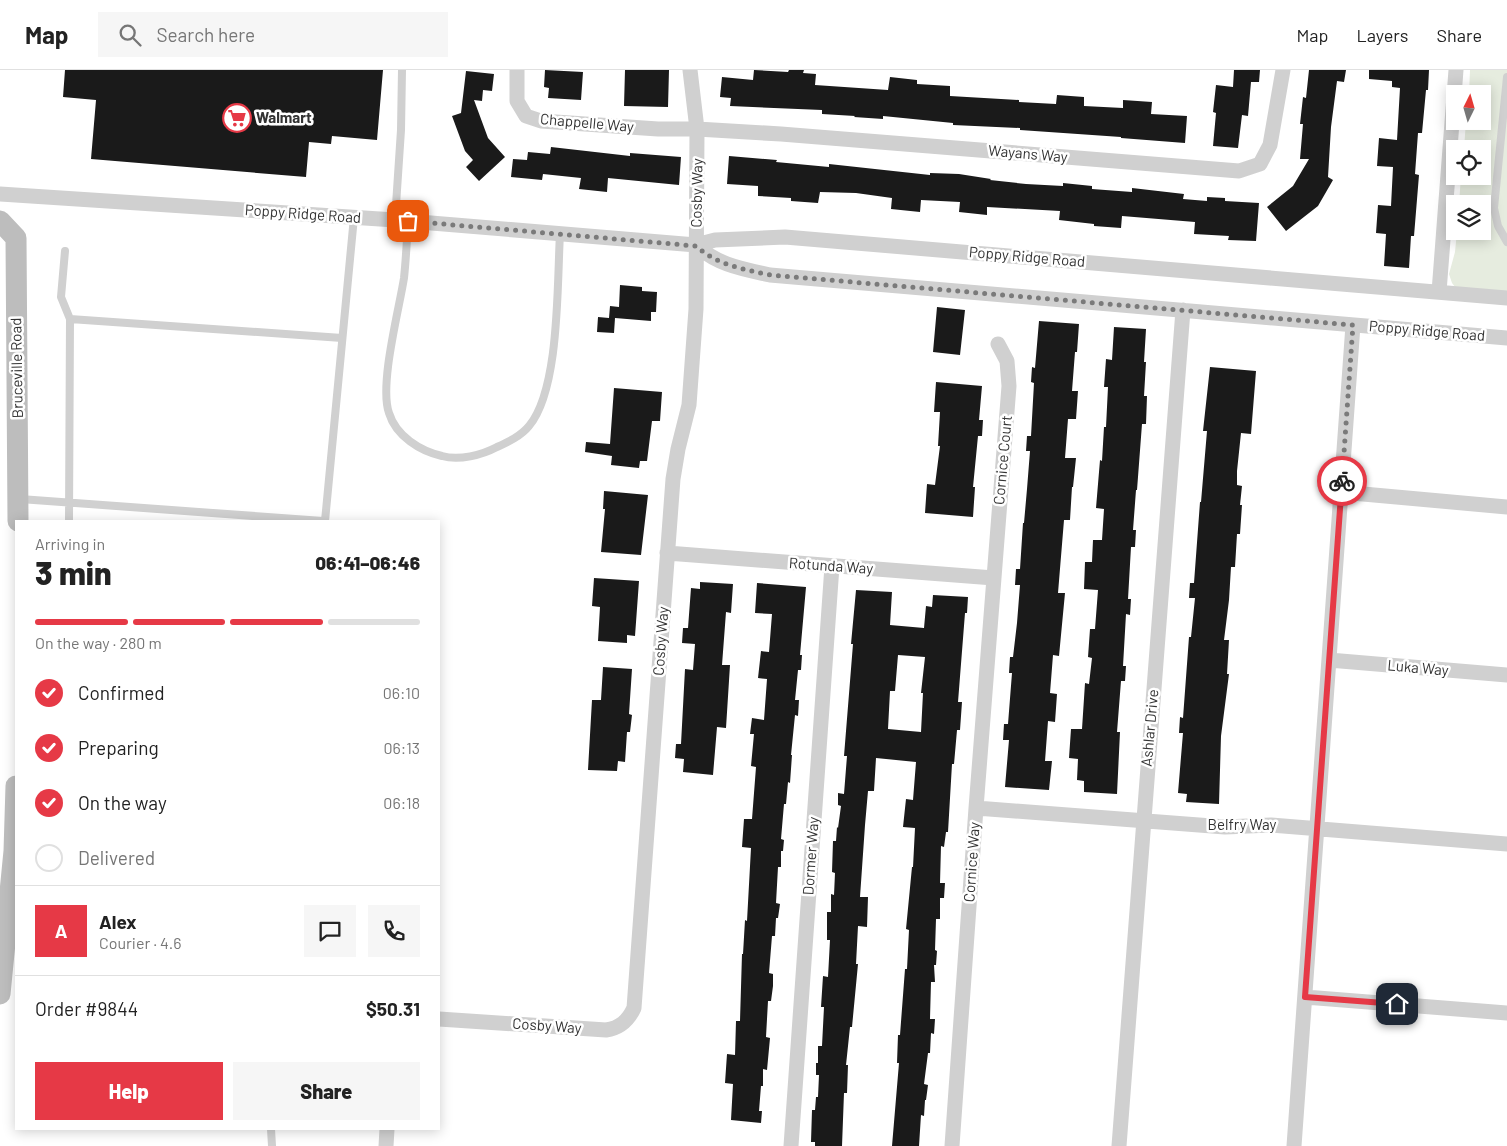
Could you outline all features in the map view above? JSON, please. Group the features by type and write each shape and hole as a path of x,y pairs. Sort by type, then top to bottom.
{"main road":[{"name":"Bruceville Road","path":"0,221 16,238 18,520"},
{"path":"0,994 14,852 15,819"}],"street":[{"name":"Chappelle Way","path":"517,70 517,101 526,116 541,121 658,130 697,129"},
{"name":"Cosby Way","path":"440,1019 606,1030 620,1026 631,1015 635,1000 674,466 686,419 696,309 697,129 690,70"},
{"name":"Wayans Way","path":"697,129 781,134 1239,171 1260,164 1270,145 1284,70"},
{"path":"1439,292 1456,70"},
{"name":"Poppy Ridge Road","path":"0,194 402,221 696,246 715,240 785,237 1507,298"},
{"name":"Poppy Ridge Road","path":"696,246 705,254 724,264 770,275 1507,338"},
{"name":"Ashlar Drive","path":"1119,1146 1183,310"},
{"path":"1294,1146 1353,325"},
{"name":"Cornice Court","path":"994,578 1009,386 1006,361 998,344"},
{"path":"1341,492 1507,507"},
{"name":"Rotunda Way","path":"668,553 994,578"},
{"name":"Dormer Way","path":"790,1146 832,566"},
{"name":"Cornice Way","path":"952,1146 994,578"},
{"name":"Luka Way","path":"1329,660 1507,675"},
{"name":"Belfry Way","path":"976,808 1225,827 1271,825 1317,828 1507,844"},
{"path":"1305,997 1507,1013"},
{"path":"386,1146 387,1130"}],"lane":[{"path":"402,70 401,130 404,276 389,361 387,393 388,412 396,428 413,443 434,454 450,458 470,456 490,450 511,440 528,427 536,415 549,379 554,342 560,234"},
{"path":"1507,77 1494,208 1498,226 1507,242"},
{"path":"324,520 354,218"},
{"path":"66,251 61,297 70,319 69,520"},
{"path":"70,319 342,338"},
{"path":"18,499 311,520"},
{"path":"271,1130 272,1146"}],"shaded area":[{"path":"1470,70 1507,70 1507,292 1455,287 1449,274 1456,240 1491,240 1491,195 1460,195 1460,185 1491,185 1491,140 1465,140 1465,130 1491,130 1491,85 1469,85"}],"building":[{"name":"Walmart","path":"65,70 383,70 377,140 332,136 331,144 309,142 306,177 91,159 96,100 63,97"},
{"path":"545,70 583,72 581,100 548,98 549,88 544,87"},
{"path":"625,70 669,70 668,107 624,106"},
{"path":"754,70 788,72 789,70 804,70 803,73 816,74 815,85 888,90 890,77 917,80 917,84 950,86 950,96 1019,100 1019,102 1056,104 1057,95 1084,97 1084,106 1123,108 1123,100 1152,102 1151,114 1187,116 1185,143 1020,130 1020,128 953,125 953,123 883,116 883,119 854,117 822,114 822,110 730,106 731,98 720,97 722,77 753,80"},
{"path":"1234,70 1260,70 1259,82 1251,82 1248,116 1242,115 1238,148 1213,146 1216,113 1213,112 1216,85 1233,87"},
{"path":"1309,70 1346,70 1344,82 1337,81 1331,127 1328,177 1333,180 1318,206 1286,231 1267,207 1293,186 1309,159 1300,159 1303,124 1300,124 1303,97 1306,98"},
{"path":"1369,70 1429,70 1422,133 1418,133 1415,174 1419,175 1414,236 1411,236 1409,268 1384,266 1386,234 1376,233 1378,205 1391,206 1393,167 1377,166 1379,138 1397,140 1400,88 1392,87 1392,81 1369,79"},
{"path":"466,71 494,74 492,91 483,90 482,101 474,100 488,138 505,157 479,181 466,167 473,160 465,151 452,116 461,113"},
{"path":"551,147 630,156 630,153 681,157 679,185 608,178 607,192 579,189 581,178 543,174 542,180 511,177 513,159 527,160 528,152 550,154"},
{"path":"729,156 777,160 776,162 829,167 829,164 930,175 930,173 959,174 1026,184 1063,186 1063,183 1092,186 1092,189 1132,192 1132,188 1184,194 1183,199 1207,201 1207,197 1225,198 1225,201 1259,203 1256,241 1228,240 1229,236 1194,234 1195,222 1122,216 1121,228 1059,220 1060,211 987,207 987,215 959,212 960,202 921,200 920,212 891,209 892,198 856,193 820,192 818,203 791,201 791,198 758,196 758,186 727,184"},
{"path":"620,285 642,287 642,291 657,292 656,312 651,312 651,321 615,318 614,333 597,332 598,317 609,318 610,306 619,307"},
{"path":"937,307 965,310 960,355 933,352"},
{"path":"1039,321 1079,324 1072,391 1078,391 1076,419 1068,419 1065,458 1076,458 1070,520 1064,520 1058,593 1065,593 1059,656 1053,655 1050,693 1057,694 1055,722 1048,721 1045,761 1052,761 1049,790 1005,787 1009,740 1003,740 1004,724 1008,724 1012,673 1009,673 1010,657 1013,657 1017,623 1020,585 1015,585 1016,569 1020,569 1030,451 1026,451 1027,436 1031,436 1034,383 1031,382 1032,367 1035,368"},
{"path":"1114,327 1146,329 1144,396 1147,396 1146,424 1142,424 1136,490 1133,530 1136,530 1135,547 1131,547 1128,599 1131,599 1130,615 1126,614 1123,666 1126,666 1125,681 1121,681 1117,732 1120,732 1117,794 1084,792 1084,781 1077,780 1078,759 1069,758 1071,729 1082,729 1085,683 1089,684 1092,658 1088,657 1090,629 1095,629 1098,590 1084,589 1085,562 1092,562 1093,540 1102,540 1104,509 1096,508 1104,427 1106,427 1108,387 1104,387 1106,359 1112,360"},
{"path":"1210,367 1256,371 1251,434 1241,433 1237,471 1237,485 1242,486 1240,505 1242,505 1240,534 1237,534 1235,567 1231,567 1224,640 1229,640 1227,674 1229,674 1221,736 1219,804 1186,802 1187,794 1178,793 1183,733 1179,733 1180,717 1183,718 1189,637 1191,637 1195,598 1189,598 1190,583 1194,583 1207,431 1203,431"},
{"path":"936,382 982,386 979,420 983,420 982,436 978,436 973,487 975,487 973,517 925,513 927,484 935,485 940,446 938,446 940,412 934,412"},
{"path":"614,388 662,392 660,421 652,421 647,461 640,461 639,468 611,465 612,456 585,452 586,442 610,444"},
{"path":"604,491 648,495 641,555 601,552 605,509 603,509"},
{"path":"594,578 639,581 635,636 627,635 627,643 598,641 600,607 592,606"},
{"path":"700,582 733,584 731,613 726,612 722,665 730,665 726,728 717,727 713,775 683,772 684,759 675,758 676,744 681,744 685,669 693,670 695,644 682,643 683,628 688,628 691,588 700,589"},
{"path":"757,583 806,587 800,655 802,655 801,670 798,670 795,700 799,700 798,716 795,715 790,783 788,782 786,804 784,804 781,839 784,840 783,851 781,851 781,867 778,867 776,903 780,904 778,918 776,918 775,936 772,936 769,973 773,974 773,986 771,1001 768,1001 766,1037 770,1038 767,1070 763,1069 763,1086 761,1086 759,1111 762,1111 761,1123 731,1120 733,1084 725,1083 727,1054 735,1055 736,1021 740,1021 742,954 745,920 747,921 751,848 742,847 744,819 752,819 756,767 751,766 754,734 750,734 752,718 764,720 767,679 758,678 761,651 769,652 772,614 755,613"},
{"path":"856,590 892,592 890,625 924,628 926,606 932,607 933,595 968,597 958,702 962,702 960,730 957,730 954,764 952,764 948,832 946,832 944,847 941,846 940,883 945,883 944,898 940,898 940,919 936,919 935,950 937,951 936,965 934,965 935,982 931,982 930,1019 935,1019 934,1034 931,1033 930,1053 928,1053 924,1084 928,1085 924,1116 921,1115 919,1146 892,1146 899,1063 897,1063 898,1035 900,1035 905,969 907,969 909,930 906,929 915,828 903,827 906,799 913,800 916,762 876,758 874,791 868,791 860,897 868,897 867,927 858,926 856,964 858,964 846,1065 848,1065 847,1093 844,1093 842,1146 815,1146 815,1142 811,1142 812,1110 815,1110 816,1097 818,1097 819,1075 816,1075 816,1063 818,1063 818,1046 822,1046 824,1007 821,1007 823,976 828,977 830,940 827,940 827,912 831,912 831,894 834,895 835,873 832,872 833,841 836,841 841,806 838,805 838,793 844,794 847,756 844,756 853,644 851,644","holes":["898,655 925,657 921,693 923,693 921,732 888,729 890,691 895,691"]},
{"path":"603,667 632,669 629,714 632,715 630,732 627,732 625,762 618,761 617,771 588,770 592,700 601,700"}],"way so far":[{"path":"408,221 696,246 714,260 724,264 770,275 1353,325 1342,481"}],"place":[{"name":"Walmart","path":"237,118"}],"route":[{"path":"1342,481 1305,997 1397,1004"}]}
